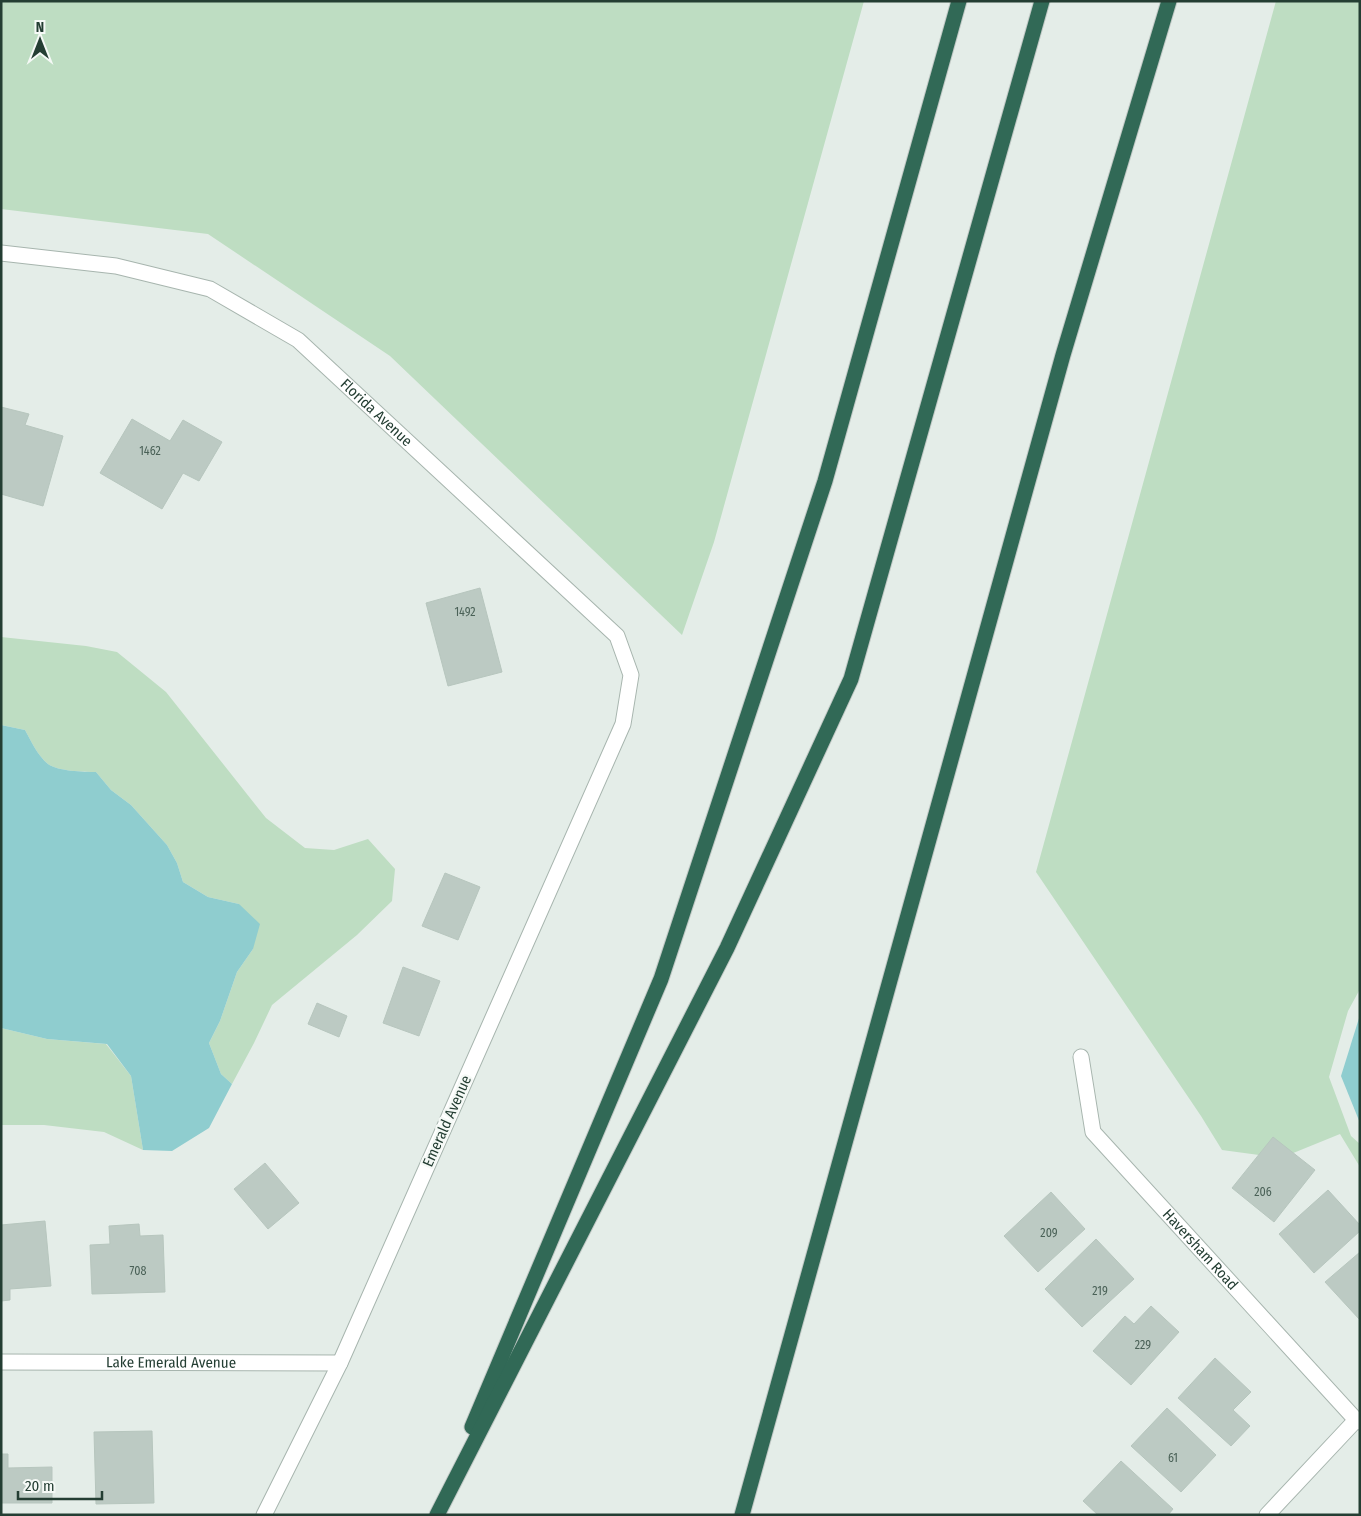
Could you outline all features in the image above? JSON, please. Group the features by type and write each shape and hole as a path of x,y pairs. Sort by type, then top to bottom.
{"highway":[{"path":"436,1515 661,979 825,480 958,1"},
{"path":"436,1515 727,948 851,679 1042,1"},
{"path":"742,1515 1064,355 1169,1"}],"street":[{"name":"Florida Avenue","path":"1,253 116,266 210,289 298,340 617,636 631,675 623,724"},
{"name":"Emerald Avenue","path":"264,1515 340,1363 623,724"},
{"name":"Haversham Road","path":"1081,1057 1093,1132 1358,1421"},
{"name":"Lake Emerald Avenue","path":"1,1362 340,1363"},
{"path":"1267,1515 1358,1421"}],"green space":[{"path":"1,1 864,1 714,542 682,635 390,356 208,234 1,209"},
{"path":"1276,1 1360,1 1360,989 1348,1011 1329,1077 1351,1136 1360,1144 1360,1167 1340,1134 1281,1158 1222,1150 1036,872"},
{"path":"1,637 86,646 117,652 166,692 266,818 305,848 334,850 368,839 395,869 392,901 357,935 272,1005 232,1084 221,1074 209,1043 220,1021 237,972 253,949 239,904 208,897 183,882 177,863 167,845 131,805 111,790 96,772 71,771 52,766 41,757 25,730 1,725"},
{"path":"1,1028 47,1039 106,1044 131,1076 143,1150 104,1132 44,1125 1,1125"}],"water":[{"path":"1,725 25,730 41,757 52,766 71,771 96,772 111,790 131,805 167,845 177,863 183,882 208,897 239,904 260,924 253,949 237,972 220,1021 209,1043 221,1074 232,1084 209,1128 172,1151 143,1150 131,1076 107,1044 47,1039 1,1028"},
{"path":"1360,1015 1360,1123 1341,1076"}],"building":[{"path":"1,407 29,414 25,425 63,436 43,506 1,494"},
{"path":"132,419 170,441 183,420 222,442 199,481 183,473 162,509 100,473"},
{"path":"480,588 502,672 448,686 426,603"},
{"path":"445,873 480,887 458,940 422,926"},
{"path":"403,967 440,981 419,1036 383,1023"},
{"path":"317,1003 347,1016 339,1037 308,1024"},
{"path":"1273,1137 1315,1170 1274,1222 1232,1188"},
{"path":"265,1163 299,1203 268,1229 234,1189"},
{"path":"1328,1190 1360,1225 1360,1231 1314,1273 1279,1234"},
{"path":"1051,1192 1085,1229 1038,1272 1004,1236"},
{"path":"45,1221 51,1286 10,1289 10,1300 1,1301 1,1225"},
{"path":"139,1224 140,1236 163,1235 165,1292 92,1294 90,1245 110,1244 109,1226"},
{"path":"1096,1239 1134,1279 1082,1327 1045,1289"},
{"path":"1360,1252 1360,1320 1325,1282"},
{"path":"1151,1306 1179,1332 1131,1385 1093,1351 1125,1316 1134,1324"},
{"path":"1215,1358 1251,1392 1233,1410 1250,1426 1231,1446 1178,1398"},
{"path":"1167,1408 1216,1455 1181,1492 1131,1446"},
{"path":"152,1431 154,1503 96,1504 94,1432"},
{"path":"1,1454 8,1454 8,1468 52,1467 52,1503 1,1503"},
{"path":"1121,1461 1173,1509 1168,1515 1098,1515 1083,1501"}]}
